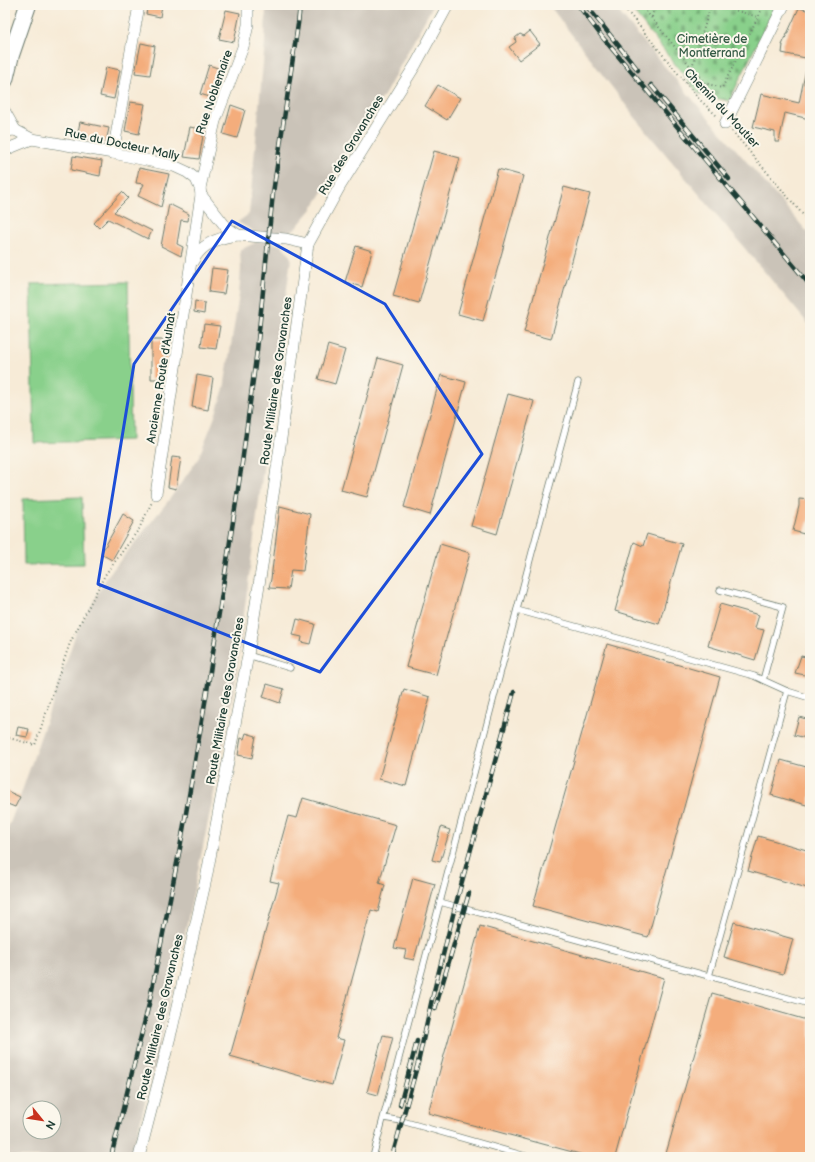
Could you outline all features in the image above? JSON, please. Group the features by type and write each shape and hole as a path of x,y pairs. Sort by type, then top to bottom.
{"main road":[{"path":"5,80 11,55 28,5"}],"street":[{"path":"113,153 139,5"},
{"name":"Rue Noblemaire","path":"201,191 215,121 243,47 248,25 248,5"},
{"name":"Rue des Gravanches","path":"308,244 340,186 416,64 448,5"},
{"path":"725,124 784,5"},
{"name":"Rue du Docteur Mally","path":"5,112 10,130 32,139 113,153 174,166 187,172 196,179 201,191 226,227 242,235"},
{"path":"5,150 32,139"},
{"name":"Ancienne Route d'Aulnat","path":"156,494 201,191"},
{"path":"242,235 308,244"},
{"name":"Ancienne Route d'Aulnat","path":"191,265 196,255 204,247 222,238 242,235"},
{"name":"Route Militaire des Gravanches","path":"139,1157 172,1029 206,879 248,655 274,489 308,244"}],"lane":[{"path":"373,1157 578,382"},
{"path":"720,590 783,608 764,680"},
{"path":"517,610 754,676 787,692 810,698"},
{"path":"248,655 290,668"},
{"path":"709,976 787,692"},
{"path":"440,902 810,1004"},
{"path":"384,1118 402,1121 529,1157"}],"path":[{"name":"Chemin du Moutier","path":"622,5 700,100 725,124 758,160 810,223"},
{"path":"641,5 704,84 722,88 764,5"},
{"path":"651,18 656,5"},
{"path":"691,67 711,5"},
{"path":"717,5 758,17"},
{"path":"699,43 739,55"},
{"path":"5,737 36,745 70,643 105,575 139,529 156,494"}],"highlighted area":[{"path":"232,221 385,304 482,454 320,672 98,584 134,364"}],"shaded area":[{"path":"266,5 433,5 386,92 312,209 294,230 283,235 253,231 238,222 249,214 265,42"},
{"path":"549,5 614,5 700,108 810,235 810,326 641,125"},
{"path":"259,241 282,246 291,258 235,682 220,764 181,952 154,1068 131,1157 5,1157 5,836 20,797 76,633 107,577 169,500 198,459 224,389 239,295 241,269 240,250"}],"green space":[{"name":"Cimetière de Montferrand","path":"628,5 776,5 729,101 699,94"},
{"path":"128,282 131,440 34,443 31,284"},
{"path":"82,497 84,564 24,565 23,499"}],"building":[{"path":"148,5 162,5 160,17 146,14"},
{"path":"799,8 810,11 810,59 782,53 782,45"},
{"path":"226,10 240,13 234,42 219,39"},
{"path":"530,31 540,44 519,60 509,47 516,42 515,38 520,34 524,36"},
{"path":"141,43 155,46 150,75 135,73"},
{"path":"209,65 223,70 213,98 200,94"},
{"path":"106,67 120,70 114,99 100,96"},
{"path":"806,69 810,70 809,119 785,113 779,142 775,142 775,132 753,127 761,94 799,103"},
{"path":"438,85 460,98 447,120 425,106"},
{"path":"130,102 145,104 139,134 125,131"},
{"path":"231,105 245,110 237,138 223,134"},
{"path":"80,122 109,128 106,142 77,137"},
{"path":"190,127 204,130 199,159 184,157"},
{"path":"434,151 460,158 419,303 393,296"},
{"path":"73,156 102,161 100,176 71,170"},
{"path":"139,168 169,174 161,207 138,196 144,184 136,183"},
{"path":"498,169 523,176 483,321 458,314"},
{"path":"564,187 590,194 551,339 524,332"},
{"path":"122,192 128,198 114,212 152,231 148,239 108,219 99,228 94,223"},
{"path":"169,204 189,214 188,221 181,220 177,244 183,247 181,256 161,246"},
{"path":"356,246 372,251 362,287 345,282"},
{"path":"212,268 228,270 224,294 209,292"},
{"path":"195,301 205,303 204,314 194,312"},
{"path":"204,324 220,326 216,349 201,347"},
{"path":"151,340 169,340 163,379 151,379"},
{"path":"328,345 345,350 335,384 318,379"},
{"path":"378,358 403,365 367,497 341,490"},
{"path":"197,375 213,378 208,410 192,407"},
{"path":"441,375 466,382 430,515 404,507"},
{"path":"508,394 534,401 497,534 471,526"},
{"path":"172,457 181,458 176,489 168,487"},
{"path":"799,499 810,500 810,517 804,534 793,531 799,506"},
{"path":"280,506 310,514 303,571 291,570 288,589 269,588"},
{"path":"123,514 134,521 112,560 101,554"},
{"path":"647,534 682,544 659,624 615,611 634,542 643,546"},
{"path":"440,544 470,553 436,675 406,667"},
{"path":"720,604 759,615 755,628 764,630 755,660 708,646"},
{"path":"297,619 315,624 310,644 301,642 302,637 293,635"},
{"path":"607,644 720,677 648,937 533,906"},
{"path":"801,656 810,658 810,676 795,673"},
{"path":"267,684 284,689 280,703 263,697"},
{"path":"404,689 430,697 406,786 379,779"},
{"path":"799,717 810,720 810,739 794,735"},
{"path":"18,727 29,729 27,737 16,735"},
{"path":"246,733 256,736 252,758 238,755 241,738 244,739"},
{"path":"781,760 810,768 810,806 771,795"},
{"path":"5,790 20,797 15,807 5,803"},
{"path":"303,798 396,825 379,883 385,885 378,912 371,910 336,1038 344,1040 332,1085 230,1056 279,883 270,881 288,816 297,818"},
{"path":"441,827 450,830 440,862 432,860"},
{"path":"758,836 810,851 810,877 807,888 748,871"},
{"path":"413,878 435,884 414,960 404,958 406,950 394,948"},
{"path":"734,922 793,939 783,974 724,957"},
{"path":"480,926 664,978 615,1157 591,1157 428,1113"},
{"path":"712,993 810,1021 810,1157 665,1157"},
{"path":"383,1035 393,1037 378,1095 367,1092"}],"railway":[{"path":"111,1157 149,1004 180,848 207,691 242,463 257,350 273,193 300,5"},
{"path":"578,5 603,38 810,285"},
{"path":"586,5 638,70"},
{"path":"651,85 729,179"},
{"path":"392,1157 418,1063 455,907 514,692"},
{"path":"435,1009 469,893"},
{"path":"400,1105 417,1041"}]}
